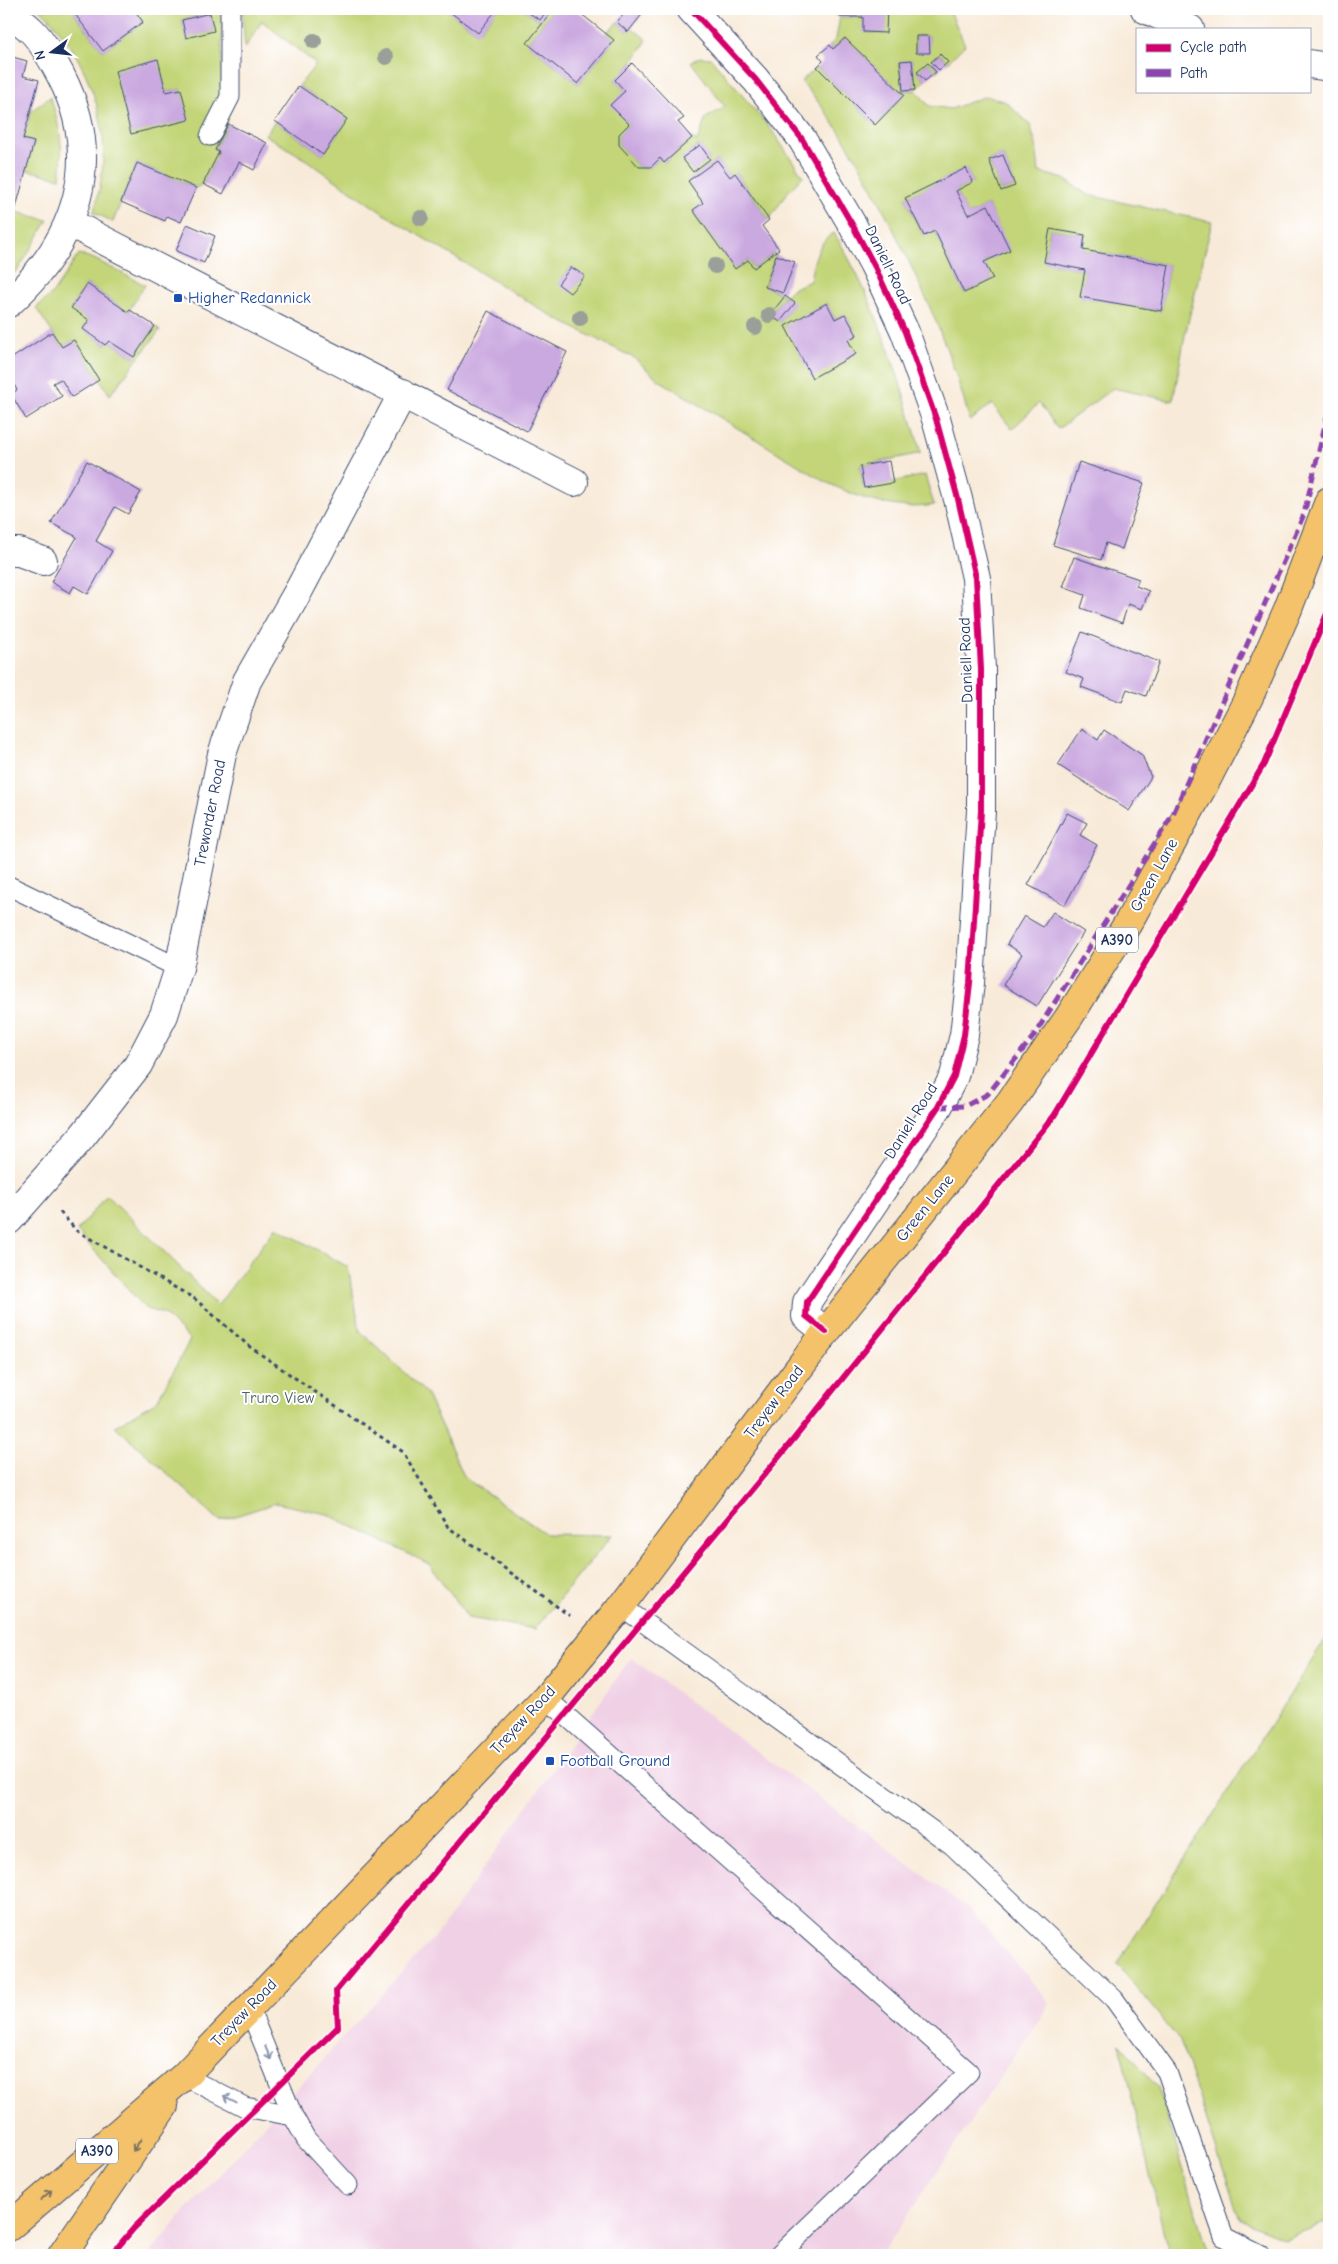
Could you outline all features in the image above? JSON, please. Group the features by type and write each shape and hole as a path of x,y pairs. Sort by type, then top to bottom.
{"highway":[{"name":"Green Lane","path":"826,1332 1010,1102 1069,1017 1128,923 1208,777 1248,697 1288,609 1329,501"},
{"name":"Treyew Road","path":"9,2227 184,2076 546,1698 621,1606 826,1332"},
{"name":"Treyew Road","path":"62,2255 184,2076"}],"street":[{"name":"Daniell Road","path":"691,9 756,80 802,140 875,267 905,332 936,418 958,499 976,578 982,669 981,811 970,983 964,1036 954,1076 938,1107 807,1302 806,1316 826,1332"},
{"path":"1145,9 1188,28"},
{"path":"9,12 33,32 54,62 68,89 78,119 82,148 81,174 70,223 55,252 9,304"},
{"path":"1310,64 1329,67"},
{"path":"70,223 574,482"},
{"name":"Treworder Road","path":"9,1220 81,1138 138,1066 164,1015 179,968 222,754 247,680 303,582 403,393"},
{"path":"9,552 20,552 43,561"}],"lane":[{"path":"210,136 230,97 230,9"},
{"path":"9,886 179,968"},
{"path":"621,1606 952,1845 1114,1999 1167,2072 1224,2237 1260,2255"},
{"path":"546,1698 969,2072 779,2255"},
{"path":"249,2008 293,2116 306,2139 348,2185"},
{"path":"184,2076 245,2107 293,2116"}],"path":[{"path":"37,1187 77,1231 195,1298 250,1347 403,1452 448,1527 597,1635"}],"shaded area":[{"path":"631,1658 970,1910 1050,2003 881,2255 149,2255 178,2220 442,1928"}],"green space":[{"path":"40,9 71,9 103,51 143,22 134,9 222,9 222,101 214,116 228,124 215,149 219,152 203,184 196,188 137,163 113,222 94,212 103,167 101,121 83,68 64,36","holes":["210,13 214,31 186,37 182,20","157,60 166,92 181,89 188,120 116,71"]},
{"path":"242,9 446,9 478,33 497,9 523,9 539,20 548,9 554,9 527,43 578,84 614,40 606,34 617,22 628,32 631,27 647,40 632,63 615,80 625,91 611,105 629,124 619,134 619,145 639,167 651,167 660,158 665,163 692,138 697,142 706,118 725,107 691,62 700,57 711,58 772,131 803,176 787,193 769,220 736,173 730,177 717,160 688,181 703,203 693,211 735,269 748,260 754,268 774,253 776,255 765,286 785,296 792,289 810,281 820,247 834,233 849,259 874,312 895,368 921,453 860,466 864,488 925,475 934,505 905,507 877,502 850,493 824,481 659,380 634,358 555,318 384,214 302,157 265,135 275,121 323,155 347,119 299,86 316,64 262,21 245,48","holes":["699,145 710,159 693,171 682,158","571,267 584,276 570,292 558,283","784,296 794,304 780,322 770,315","827,303 835,319 845,314 857,335 848,340 785,327"]},
{"path":"823,9 840,9 841,17 863,17 864,32 885,33 887,9 941,9 943,13 949,9 965,45 948,62 940,54 931,62 939,70 936,72 928,63 917,72 925,81 916,90 929,106 951,109 986,96 1006,102 1030,125 1036,145 1039,172 1064,179 1088,195 1212,222 1185,335 1173,401 1113,388 1058,429 1039,403 1012,429 992,404 970,421 938,327 919,282 887,216 866,175 830,117 801,81 817,67 875,125 904,95 845,38 833,49 830,45 836,39 840,17","holes":["916,36 929,36 929,52 916,52","912,60 915,90 903,91 900,62","1003,155 1015,186 1001,191 989,160","966,169 973,182 956,191 968,215 988,205 1009,250 984,262 992,279 964,293 935,231 923,235 905,198","1050,229 1085,235 1083,250 1169,265 1161,311 1081,297 1085,270 1044,262"]},
{"path":"50,97 60,137 62,157 60,178 26,170 34,142 23,139 31,111"},
{"path":"16,212 48,220 18,270 9,277 9,236"},
{"path":"79,254 94,259 145,285 128,312 87,284 71,308 89,320 83,329 105,345 109,341 134,357 155,326 160,330 110,395 74,340 62,347 36,308 52,294"},
{"name":"Truro View","path":"107,1195 218,1305 276,1227 348,1267 360,1331 426,1393 465,1478 546,1534 612,1535 535,1629 468,1618 429,1564 327,1514 276,1503 220,1521 115,1426 157,1401 190,1340 164,1314 146,1309 77,1231"},
{"path":"1329,1634 1329,2221 1285,2239 1240,2220 1180,2041 1117,1964"},
{"path":"1119,2043 1158,2087 1209,2253 1214,2255 1169,2255"}],"building":[{"path":"71,9 134,9 143,22 103,51"},
{"path":"446,9 497,9 478,33"},
{"path":"527,9 548,9 540,20 526,11"},
{"path":"554,9 575,9 614,40 578,84 527,43"},
{"path":"628,9 640,9 644,12 628,32 617,22"},
{"path":"840,9 887,9 886,33 863,32 863,17 840,17"},
{"path":"210,13 214,31 186,38 182,20"},
{"path":"916,36 929,36 930,53 916,53"},
{"path":"845,38 904,95 875,125 817,67 823,61 818,55 830,45 833,49"},
{"path":"940,54 948,62 939,70 931,62"},
{"path":"9,56 27,61 23,76 39,80 23,139 34,142 9,233"},
{"path":"158,59 166,92 181,89 189,120 131,134 115,71"},
{"path":"912,60 915,90 903,91 900,61"},
{"path":"632,63 684,118 678,122 692,138 664,163 660,158 651,167 639,167 619,145 619,134 629,124 610,105 625,91 615,80"},
{"path":"928,63 936,72 925,81 917,72"},
{"path":"299,86 347,119 323,155 275,121"},
{"path":"228,124 267,143 254,170 239,162 223,194 203,184 219,152 215,150"},
{"path":"700,145 710,159 693,172 682,158"},
{"path":"1003,155 1015,186 1001,191 989,160"},
{"path":"717,160 730,177 735,173 769,220 762,226 779,249 754,268 748,260 735,269 693,210 703,203 688,181"},
{"path":"137,163 196,188 181,222 167,216 165,221 121,202"},
{"path":"966,168 973,182 956,191 968,215 988,205 1010,250 984,262 993,279 964,293 935,231 924,236 905,198"},
{"path":"187,224 215,236 204,263 176,251"},
{"path":"1050,229 1085,235 1083,250 1169,265 1161,311 1080,297 1085,270 1044,262"},
{"path":"776,255 795,262 783,293 765,287"},
{"path":"571,267 585,276 570,293 558,284"},
{"path":"87,284 128,312 130,310 155,326 134,357 109,341 105,345 83,329 89,320 71,308"},
{"path":"785,296 795,303 780,322 770,315"},
{"path":"827,303 835,319 845,314 857,335 848,340 856,354 812,378 785,326"},
{"path":"488,311 567,352 527,431 447,390"},
{"path":"52,332 62,347 74,340 99,380 72,397 61,379 53,383 62,396 26,419 11,394 17,390 9,376 9,360"},
{"path":"87,461 141,492 128,514 115,507 96,541 112,551 88,594 74,586 70,593 51,582 77,537 51,523"},
{"path":"889,461 893,483 864,488 860,466"},
{"path":"1079,462 1144,483 1122,549 1106,543 1101,560 1053,545"},
{"path":"1074,557 1139,579 1136,586 1149,591 1142,609 1128,604 1122,623 1081,608 1085,595 1063,587"},
{"path":"1082,632 1159,662 1146,696 1127,689 1122,702 1081,687 1084,679 1066,672"},
{"path":"1082,729 1098,740 1104,730 1142,755 1151,777 1129,811 1058,765"},
{"path":"1067,813 1087,823 1080,835 1097,845 1065,905 1028,885"},
{"path":"1053,912 1084,932 1037,1006 1003,985 1022,954 1007,944 1024,916 1043,927"}],"marked path":[{"path":"938,1107 965,1106 988,1094 1033,1037 1173,814 1304,514 1329,408"}],"cycle path":[{"path":"691,9 756,80 802,139 875,267 905,332 936,419 958,499 976,578 981,669 981,811 970,983 964,1035 954,1076 938,1107 807,1302 806,1316 826,1332"},
{"path":"111,2255 134,2228 338,2027 336,1991 793,1440 1054,1116 1264,764 1329,609"}],"place":[{"name":"Higher Redannick","path":"178,298"},
{"name":"Football Ground","path":"550,1761"}]}
